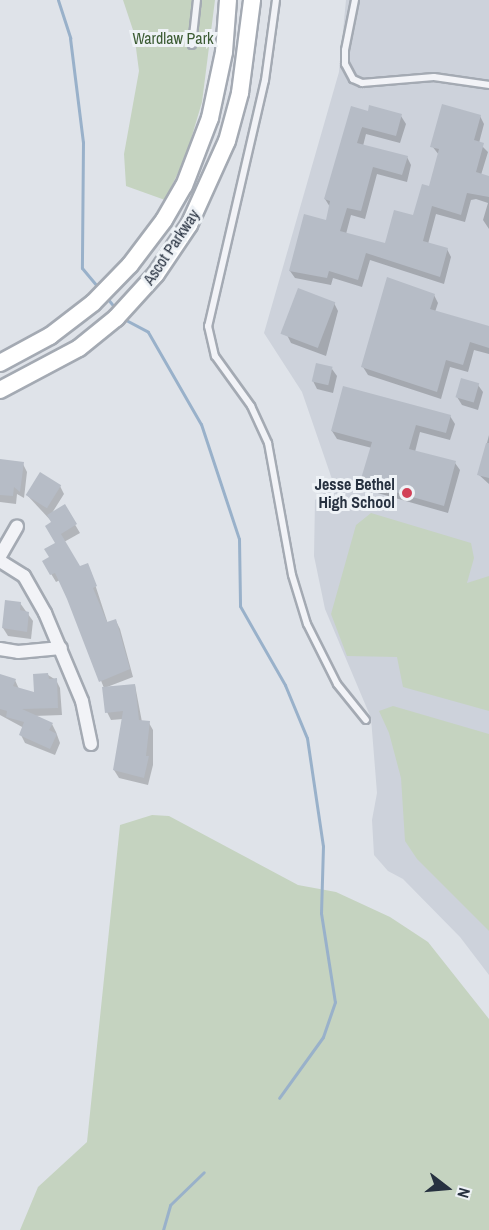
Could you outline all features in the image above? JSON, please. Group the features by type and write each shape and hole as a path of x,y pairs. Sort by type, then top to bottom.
{"main road":[{"name":"Ascot Parkway","path":"0,363 68,323 118,278 164,220 184,186 219,87 228,0"},
{"name":"Ascot Parkway","path":"0,390 78,348 128,305 156,274 189,225 214,174 240,93 252,0"}],"street":[{"path":"0,556 17,526"},
{"path":"0,561 24,576 61,648 82,701 91,744"},
{"path":"0,648 18,652 61,648"}],"lane":[{"path":"192,45 197,0"},
{"path":"276,0 265,80 208,326 214,356 251,406 268,443 292,575 307,624 337,684 366,720"},
{"path":"355,0 345,64 353,79 376,82 434,77 489,85"}],"shaded area":[{"name":"Jesse Bethel High School","path":"346,0 489,0 489,975 460,937 403,879 388,871 374,855 372,820 377,793 371,718 325,609 314,556 315,500 334,485 302,392 264,333 339,72"}],"green space":[{"name":"Wardlaw Park","path":"123,0 215,0 202,102 186,156 165,200 126,186 124,154 139,71 134,33"},
{"path":"371,513 471,543 474,558 467,583 489,576 489,711 403,687 397,657 347,656 331,614 356,525"},
{"path":"393,706 489,734 489,931 417,859 405,841 401,778 389,733 379,711"},
{"path":"152,815 169,816 298,885 336,892 390,917 428,942 489,1019 489,1230 20,1230 38,1187 87,1142 120,825"}],"building":[{"path":"442,104 481,115 474,140 484,143 476,172 489,176 489,197 467,193 461,215 432,206 423,241 448,248 440,277 366,253 358,280 329,271 327,278 289,271 304,214 326,220 330,201 324,199 351,106 368,111 369,105 402,114 396,136 362,127 357,143 408,156 402,175 373,167 361,211 347,208 340,231 385,243 394,210 413,215 422,184 429,186 439,149 430,147"},
{"path":"387,277 435,294 430,309 489,326 489,348 470,342 463,365 446,360 437,392 361,367"},
{"path":"298,288 335,302 318,348 280,334"},
{"path":"316,363 333,367 328,385 312,382"},
{"path":"461,378 479,383 474,402 455,397"},
{"path":"343,386 451,415 446,433 416,425 409,449 456,461 444,506 360,482 372,442 331,431"},
{"path":"486,443 489,443 489,478 477,475"},
{"path":"0,459 24,462 20,492 14,487 13,496 0,495"},
{"path":"40,472 61,485 47,508 26,495"},
{"path":"65,504 77,524 61,534 80,566 88,563 97,586 93,588 107,622 116,619 130,669 99,682 55,573 50,575 42,561 49,557 44,549 55,543 45,526 51,522 47,515"},
{"path":"5,600 21,602 20,610 29,612 27,632 2,628"},
{"path":"48,673 49,679 57,678 58,708 22,709 53,723 49,730 57,734 50,749 19,735 24,722 6,717 7,711 0,709 0,674 16,679 13,686 34,692 33,674"},
{"path":"135,684 139,720 150,721 146,756 149,756 144,778 113,770 123,711 105,713 102,687"}],"waterway":[{"path":"58,0 70,38 83,142 82,268 99,288"},
{"path":"107,298 116,309"},
{"path":"124,319 148,332 201,424 239,539 240,606 285,685 307,738 323,846 321,913 335,1002 323,1037 279,1098"},
{"path":"163,1230 170,1205 204,1172"}],"place":[{"name":"Jesse Bethel High School","path":"407,493"}]}
